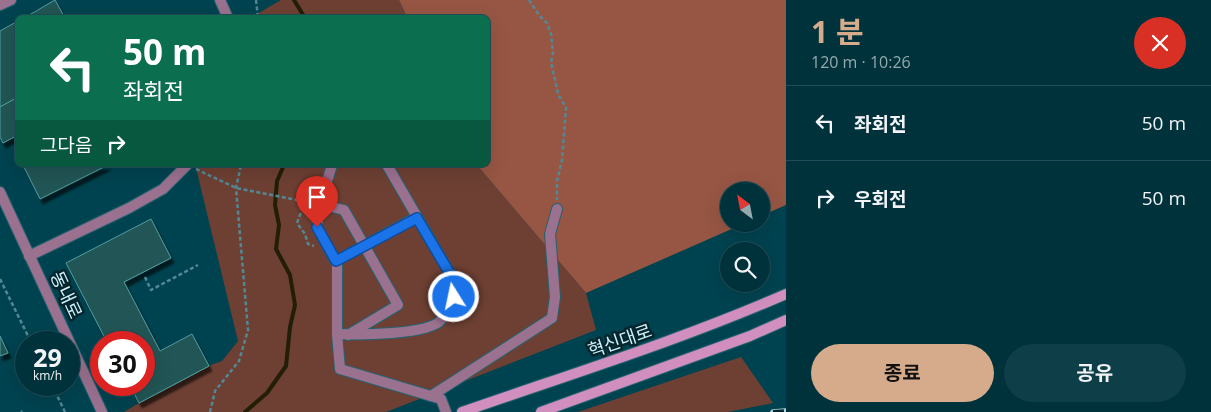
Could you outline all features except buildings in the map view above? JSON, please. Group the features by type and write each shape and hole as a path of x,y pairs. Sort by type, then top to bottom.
{"main road":[{"name":"혁신대로","path":"462,412 636,353 732,318 786,294"},
{"path":"541,412 750,336 786,320"}],"street":[{"path":"0,5 11,0"},
{"path":"220,0 227,15"},
{"path":"29,256 129,208 163,189 191,167"},
{"path":"331,167 316,203 317,227 336,261 343,335 340,369 441,398 446,412"},
{"path":"343,335 420,330 440,322 454,297 456,284 388,167"},
{"name":"동내로","path":"0,192 102,412"},
{"path":"316,203 344,210 398,305 343,335"},
{"path":"431,396 552,318 555,296 550,234 557,210"},
{"path":"336,261 417,218"}],"path":[{"path":"256,0 258,15"},
{"path":"529,0 538,15 547,23 551,34 553,53 551,62 558,94 566,108 562,160 557,181 557,210"},
{"path":"191,167 236,188 316,203"},
{"path":"210,412 215,391 240,361 248,330 236,188 241,167"},
{"path":"145,277 151,290 198,265"},
{"path":"0,278 26,331"},
{"path":"57,396 64,412"}],"shaded area":[{"path":"281,0 399,0 406,15 255,15"},
{"path":"399,0 786,0 786,205 770,212 770,182 720,182 720,232 725,232 586,293 479,167 490,167 490,15 406,15"},
{"path":"197,167 479,167 586,293 596,330 386,412 124,412 208,366 222,361 238,341"},
{"path":"741,357 773,403 728,412 578,412"}],"waterway":[{"path":"294,0 303,15"},
{"path":"245,412 267,393 286,366 290,327 295,305 290,275 276,249 279,225 275,205 277,181 283,167"}],"railway":[{"path":"773,412 786,411"}],"route":[{"path":"317,227 336,261 417,218 456,284 454,297"}]}
